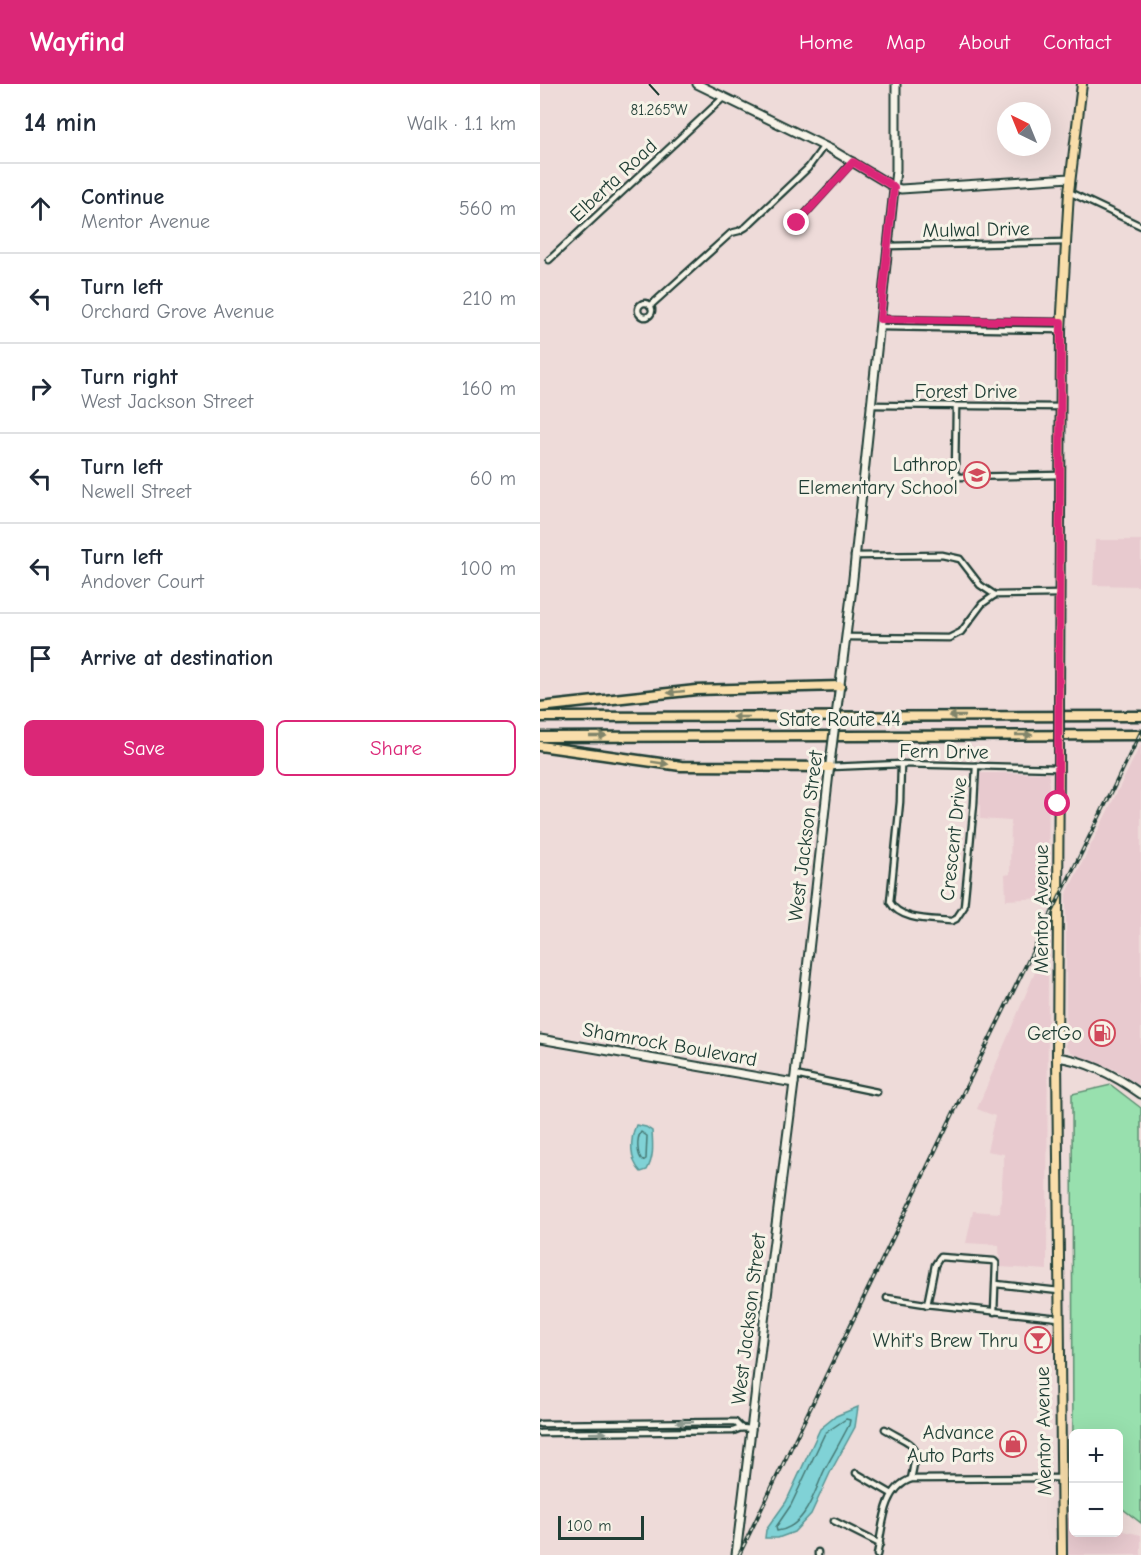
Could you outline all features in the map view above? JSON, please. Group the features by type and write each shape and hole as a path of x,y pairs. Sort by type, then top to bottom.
{"highway":[{"path":"540,707 696,690 840,686"},
{"name":"State Route 44","path":"540,717 1141,716"},
{"name":"State Route 44","path":"540,737 1141,735"},
{"path":"540,746 681,766 830,767"}],"main road":[{"name":"Mentor Avenue","path":"1062,1555 1057,1057 1061,326 1070,178 1082,84"}],"street":[{"path":"697,84 853,162 901,189 1070,178"},
{"name":"West Jackson Street","path":"736,1555 795,1079 889,246 896,170 896,84"},
{"name":"Elberta Road","path":"549,260 723,98"},
{"path":"650,306 731,233 746,227 808,168 823,147"},
{"path":"797,223 853,162"},
{"path":"1069,192 1141,226"},
{"name":"Mulwal Drive","path":"889,246 1065,242"},
{"path":"880,323 1061,326"},
{"name":"Forest Drive","path":"870,405 1061,406"},
{"path":"956,407 955,473 959,477 1061,476"},
{"path":"854,556 942,555 960,560 980,585 995,595"},
{"path":"846,637 949,638 961,632 982,604 995,595 1059,594"},
{"name":"Fern Drive","path":"830,767 901,764 1058,768"},
{"name":"Crescent Drive","path":"901,764 900,802 890,902 897,912 904,915 952,921 964,907 976,766"},
{"name":"Shamrock Boulevard","path":"540,1039 795,1079"},
{"path":"1057,1057 1102,1070 1141,1094"},
{"path":"795,1079 878,1092"},
{"path":"927,1305 935,1265 940,1257 994,1261 996,1263 994,1312"},
{"path":"996,1284 1059,1292"},
{"path":"887,1298 927,1305 1059,1318"},
{"path":"540,1424 735,1422 741,1428"},
{"path":"540,1433 733,1431 741,1428 752,1430"},
{"path":"885,1429 916,1449 911,1479"},
{"path":"856,1473 892,1494"},
{"path":"877,1555 892,1494 903,1482 911,1479 1060,1478"},
{"path":"834,1521 880,1544"}],"shaded area":[{"path":"1095,540 1141,540 1141,586 1093,585"},
{"path":"1141,744 1141,1075 1138,1085 1118,1071 1074,1054 1066,1047 1066,895"},
{"path":"980,773 1049,773 1048,898 1006,900 1005,875 1010,874 1011,821 980,819"},
{"path":"1036,970 1048,970 1047,1270 1000,1267 999,1245 966,1243 973,1211 1000,1213 1004,1154 987,1151 995,1116 977,1109"},
{"path":"1065,1517 1069,1518 1069,1537 1123,1537 1123,1531 1141,1535 1141,1555 1065,1555"}],"green space":[{"path":"1111,1085 1141,1108 1141,1523 1123,1509 1123,1429 1073,1429 1072,1094"}],"water":[{"path":"636,1125 652,1131 651,1161 647,1170 641,1172 634,1162 632,1149"},
{"path":"858,1407 855,1427 811,1514 794,1532 778,1538 765,1538 766,1530 786,1502 820,1429 836,1416"}],"railway":[{"path":"739,1555 1141,732"}],"place":[{"name":"Lathrop Elementary School","path":"977,475"},
{"name":"GetGo","path":"1102,1033"},
{"name":"Whit's Brew Thru","path":"1038,1340"},
{"name":"Advance Auto Parts","path":"1013,1444"}],"route":[{"path":"797,223 853,162 894,187 880,319 1061,322 1058,804"}]}
